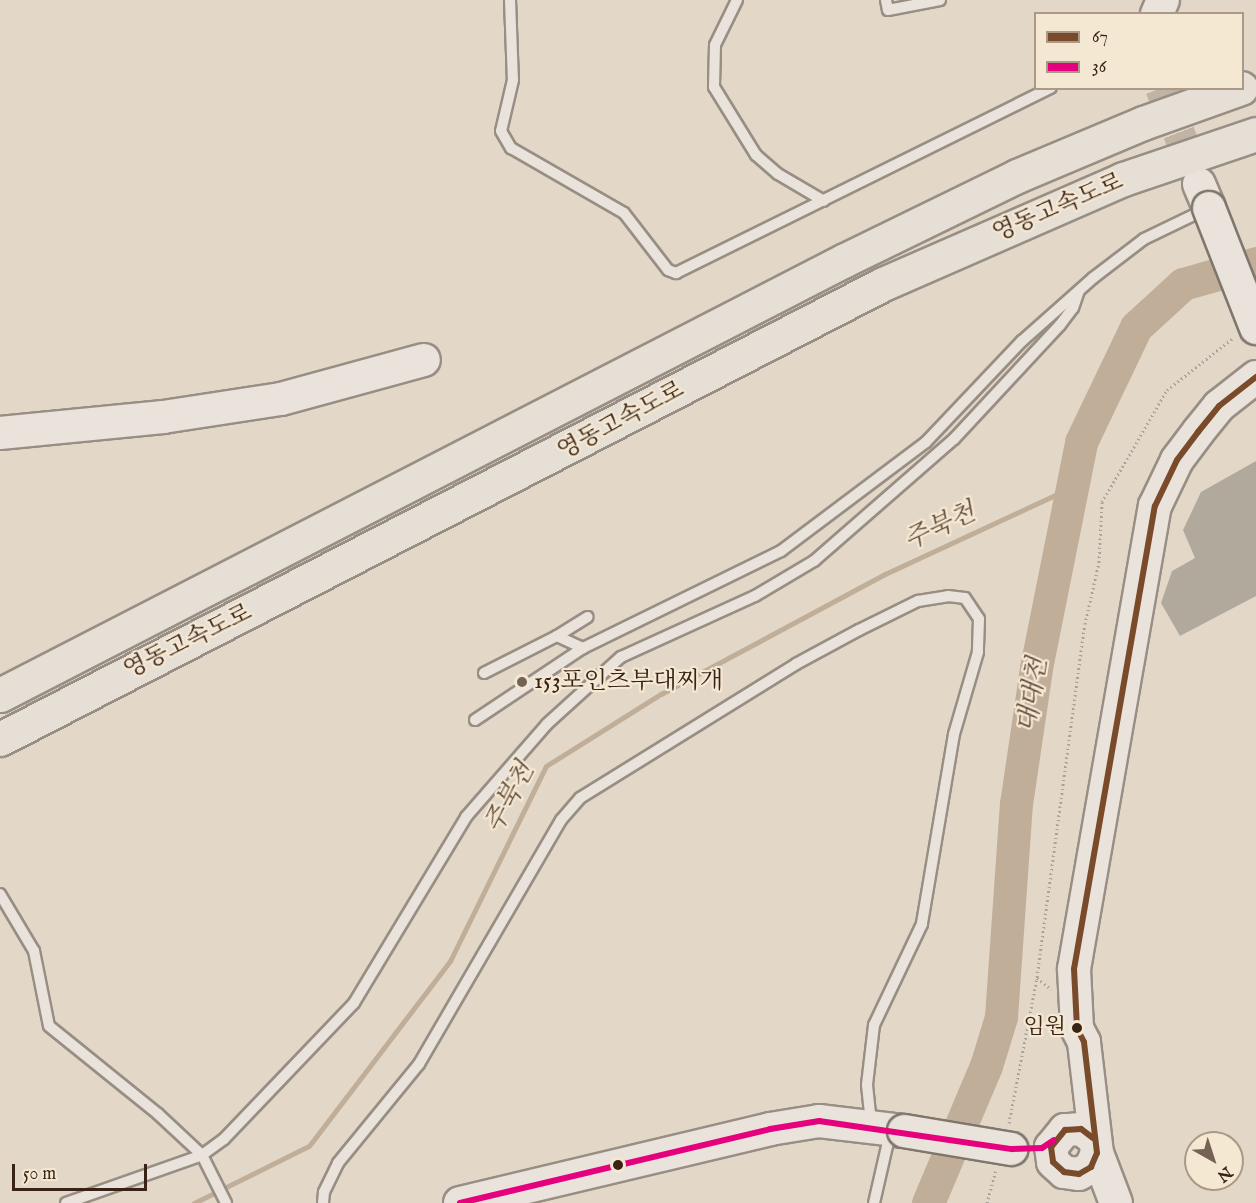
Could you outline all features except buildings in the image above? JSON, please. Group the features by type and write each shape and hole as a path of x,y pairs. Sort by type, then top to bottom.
{"highway":[{"name":"영동고속도로","path":"0,695 845,260 1017,176 1143,123 1236,90"},
{"name":"영동고속도로","path":"0,739 143,663 404,534 883,284 1123,179 1256,134"},
{"path":"0,764 143,663"}],"main road":[{"path":"1204,196 1249,331"},
{"path":"0,433 163,417 281,399 424,360"},
{"path":"1116,1203 1095,1145 1084,1042 1077,1028 1074,969 1155,506 1177,460 1198,432 1219,406 1256,377"},
{"path":"1060,1154 1071,1098 1072,1041 1077,1028"},
{"path":"460,1203 770,1129 819,1121 889,1129 1005,1149 1042,1148 1060,1154 1086,1171 1095,1145"},
{"path":"1060,1154 1081,1129 1095,1145"},
{"path":"1060,1154 1102,1203"}],"lane":[{"path":"510,0 513,80 501,131 511,148 624,213 668,270 688,269 1047,90"},
{"path":"737,0 714,45 714,87 756,155 778,174 824,201"},
{"path":"885,0 888,10 940,0"},
{"path":"474,720 583,648 781,551 926,442 1022,341 1079,291 1204,196"},
{"path":"66,1203 202,1155 224,1139 354,1003 466,817 547,724 621,657 755,596 814,561 954,439 1060,325 1073,308 1079,291"},
{"path":"323,1203 324,1192 338,1163 419,1064 561,820 580,798 796,664 859,630 918,601 948,596 964,598 979,619 978,652 954,734 922,924 874,1025 867,1085 889,1129 874,1203"},
{"path":"484,673 557,636 588,617"},
{"path":"557,636 583,648"},
{"path":"0,894 34,951 50,1026 158,1114 202,1155 226,1203"}],"path":[{"path":"987,1203 1005,1149 1036,977 1085,624 1099,562 1102,502 1167,390 1211,353 1249,331"}],"waterway":[{"name":"대대천","path":"928,1203 986,1066 1001,1017 1016,804 1036,668 1081,442 1136,327 1183,284 1256,263"},
{"name":"주북천","path":"194,1203 309,1146 450,961 546,766 661,694 885,574 1072,487"}],"tunnel":[{"path":"1162,90 1198,182"}],"transit line":[{"name":"67","path":"1093,1138 1081,1129 1065,1130 1051,1147 1053,1162 1064,1172 1079,1174 1091,1167 1097,1153 1084,1042 1077,1028 1074,969 1155,506 1177,460 1198,432 1219,406 1256,377"},
{"name":"36","path":"460,1203 770,1129 819,1121 1012,1149 1042,1148 1054,1140"}],"place":[{"name":"153포인츠부대찌개","path":"522,682"},
{"name":"임원","path":"1077,1028"}]}
